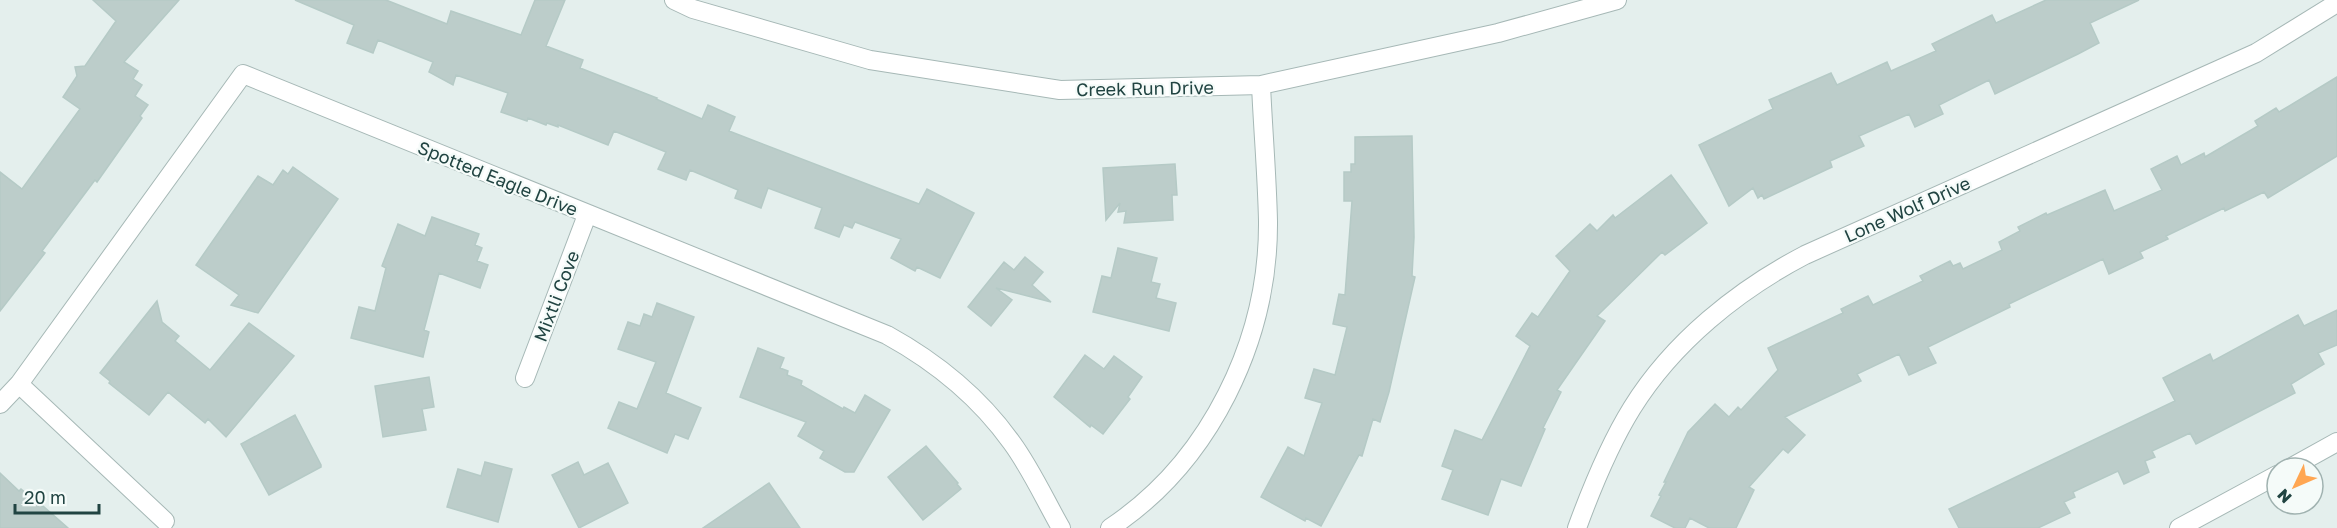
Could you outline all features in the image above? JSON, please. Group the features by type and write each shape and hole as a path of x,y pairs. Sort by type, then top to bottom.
{"street":[{"name":"Creek Run Drive","path":"674,0 695,4 870,60 1060,90 1261,85 1498,33 1617,0"},
{"name":"Lone Wolf Drive","path":"1577,528 1591,488 1627,417 1666,362 1732,300 1771,273 1805,255 2256,53 2337,3"},
{"name":"Spotted Eagle Drive","path":"0,404 19,384 243,74 887,334 917,351 986,409 1013,445 1061,528"},
{"path":"1110,528 1130,515 1166,481 1192,450 1217,415 1237,376 1251,338 1263,284 1268,223 1261,85"},
{"name":"Mixtli Cove","path":"525,378 586,214"},
{"path":"19,384 165,521"},
{"path":"2312,456 2337,442"},
{"path":"2179,528 2265,481"}],"building":[{"path":"93,0 179,0 124,62 138,71 133,79 142,85 135,96 148,105 140,116 142,118 97,182 95,180 42,251 45,253 0,311 0,172 22,189 80,109 63,97 77,76 75,67 85,66 116,21"},
{"path":"295,0 386,0 447,24 451,11 521,35 535,0 565,0 546,46 583,60 580,68 657,98 702,119 708,105 735,117 729,131 919,204 927,189 974,213 940,278 917,267 915,271 891,258 901,239 855,222 852,228 844,225 839,237 815,228 822,208 768,188 761,208 735,198 738,190 690,170 686,180 658,169 666,152 614,131 608,145 558,125 558,127 547,123 546,125 528,118 527,121 501,112 508,93 456,75 453,85 429,72 433,62 378,40 373,53 347,43 354,25"},
{"path":"2046,0 2139,0 2090,23 2099,43 2078,54 1995,94 1989,80 1939,105 1943,114 1915,127 1909,114 1859,136 1864,146 1830,161 1832,167 1764,199 1762,195 1758,198 1753,188 1729,206 1699,145 1773,109 1769,100 1831,73 1837,85 1887,62 1891,71 1936,51 1932,44 1992,15 1996,23"},
{"path":"2337,77 2337,156 2268,198 2264,192 2166,236 2168,239 2140,252 2143,258 2109,274 2103,259 2009,304 2010,307 1928,347 1936,363 1909,375 1899,354 1857,374 1861,381 1785,417 1805,435 1788,453 1783,449 1749,487 1754,490 1736,528 1709,528 1690,518 1685,528 1675,528 1651,516 1661,496 1659,495 1666,482 1664,482 1688,432 1715,404 1729,417 1738,407 1741,410 1778,370 1768,348 1843,313 1841,309 1868,296 1873,305 1923,281 1920,276 1950,261 1953,266 1960,263 1963,269 2002,250 1999,242 2020,231 2018,227 2046,213 2047,215 2105,190 2114,211 2162,190 2151,169 2177,156 2181,165 2204,153 2205,157 2258,126 2255,121 2276,108 2279,112"},
{"path":"1412,136 1414,237 1412,276 1415,277 1389,392 1380,422 1373,419 1362,456 1359,455 1321,526 1306,518 1305,521 1261,497 1288,447 1304,456 1322,403 1305,398 1314,369 1335,375 1347,327 1333,324 1339,294 1345,295 1352,201 1344,201 1344,172 1351,172 1351,164 1355,164 1355,137"},
{"path":"1175,164 1177,195 1172,195 1173,220 1124,223 1126,211 1118,212 1120,203 1106,220 1103,168"},
{"path":"293,167 338,199 258,313 231,305 239,295 196,265 258,176 273,185 283,170 288,174"},
{"path":"1671,175 1707,223 1665,255 1662,252 1597,316 1605,321 1557,390 1561,392 1543,428 1545,429 1521,486 1501,479 1488,515 1442,499 1453,470 1442,466 1455,430 1482,440 1530,346 1516,336 1532,313 1538,317 1570,271 1556,256 1590,224 1597,231 1613,215 1615,218"},
{"path":"432,217 479,234 475,245 482,248 477,261 488,265 480,288 439,273 424,330 429,332 423,357 351,338 359,307 375,311 386,268 382,266 398,224 425,236"},
{"path":"1118,248 1157,258 1151,282 1160,284 1156,298 1176,303 1169,331 1093,312 1102,276 1111,278"},
{"path":"1025,257 1043,272 1032,285 1051,302 996,288 1012,300 991,326 968,307 1004,262 1014,270"},
{"path":"157,301 162,322 179,336 175,341 210,370 249,323 294,356 226,437 208,419 205,423 168,392 149,415 100,373"},
{"path":"657,303 694,317 666,393 701,408 688,439 675,434 667,453 608,428 619,402 637,409 656,362 618,349 628,322 640,326 644,314 652,317"},
{"path":"2337,310 2337,345 2318,353 2324,364 2291,384 2295,393 2196,444 2190,433 2152,451 2155,457 2145,461 2149,472 2124,484 2118,471 2073,492 2075,497 2064,502 2070,513 2038,528 1959,528 1949,509 2175,401 2163,378 2210,354 2213,361 2298,315 2304,326"},
{"path":"758,348 784,358 780,368 788,371 787,375 802,381 801,385 843,409 844,407 855,413 865,395 890,410 854,472 845,472 820,458 824,451 798,436 806,422 740,397"},
{"path":"1085,355 1104,369 1114,356 1142,377 1128,397 1130,399 1103,434 1091,425 1090,427 1054,397"},
{"path":"429,377 434,407 422,409 426,430 383,437 375,386"},
{"path":"295,415 321,467 269,495 241,444"},
{"path":"926,446 961,489 923,520 888,477"},
{"path":"485,462 512,469 498,522 447,507 458,469 481,476"},
{"path":"578,462 584,475 608,463 628,503 579,528 552,475"},
{"path":"0,473 19,491 21,489 35,499 68,528 0,528"},
{"path":"769,483 800,528 703,528"}]}
